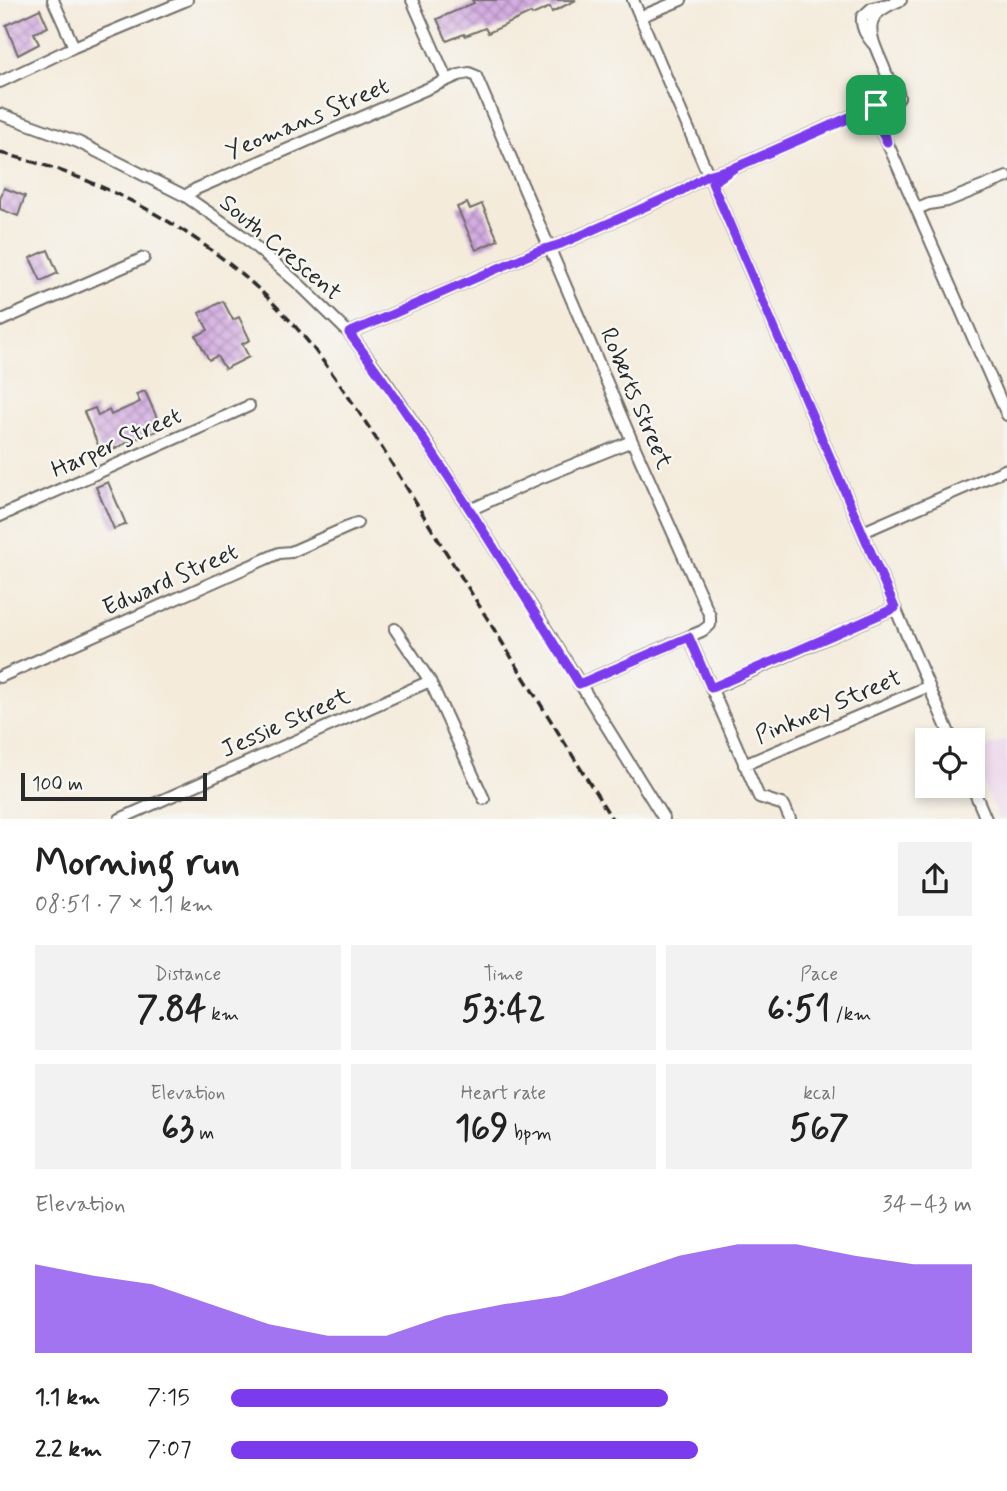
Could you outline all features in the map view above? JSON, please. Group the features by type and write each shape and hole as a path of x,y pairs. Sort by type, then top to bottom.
{"street":[{"path":"53,0 74,47"},
{"path":"0,82 74,47 187,0"},
{"path":"633,0 947,728"},
{"path":"640,17 681,0"},
{"path":"415,1 447,80"},
{"path":"349,333 681,191 702,187 710,179 894,97 871,28 878,14 896,2"},
{"name":"Roberts Street","path":"447,80 469,73 476,76 710,616 710,625 689,637"},
{"name":"Yeomans Street","path":"185,196 447,80"},
{"path":"874,108 919,213 1003,393 1007,415"},
{"name":"South Crescent","path":"0,114 78,142 185,196 243,236 300,285 349,333 384,379 470,510 664,819"},
{"path":"919,213 929,204 947,201 1007,177"},
{"path":"0,321 144,258"},
{"name":"Harper Street","path":"0,516 249,406"},
{"path":"470,510 632,441"},
{"path":"863,532 1007,469"},
{"name":"Edward Street","path":"0,677 279,554 292,552 357,523"},
{"path":"711,688 895,608"},
{"path":"395,629 430,681 484,799"},
{"path":"579,684 689,637 759,797 784,805 790,819"},
{"name":"Jessie Street","path":"120,819 430,681"},
{"name":"Pinkney Street","path":"744,765 929,686"},
{"path":"976,798 986,819"}],"shaded area":[{"path":"1007,739 1007,819 999,819 985,787 985,748"}],"building":[{"path":"472,0 576,0 552,12 550,7 532,15 531,13 488,33 485,28 447,41 437,19 474,3"},
{"path":"40,9 48,27 34,33 39,44 18,55 6,25"},
{"path":"4,188 25,196 18,216 0,209"},
{"path":"467,203 470,209 482,204 498,240 476,250 457,207"},
{"path":"48,250 58,273 41,281 30,258"},
{"path":"223,301 233,320 239,317 250,340 242,344 249,357 225,369 217,356 209,360 196,336 208,330 199,313"},
{"path":"145,391 162,429 102,454 84,412 95,408 98,416 109,410 111,415 140,402 136,394"},
{"path":"108,482 126,524 114,529 96,487"}],"railway":[{"path":"0,153 91,183 178,227 218,255 255,286 289,320 320,357 369,427 612,819"}],"route":[{"path":"876,105 736,167 708,175 681,191 561,244 538,251 349,333 421,433 579,684 689,637 711,688 895,608 712,183 736,167 869,110 887,142 876,105"}]}
